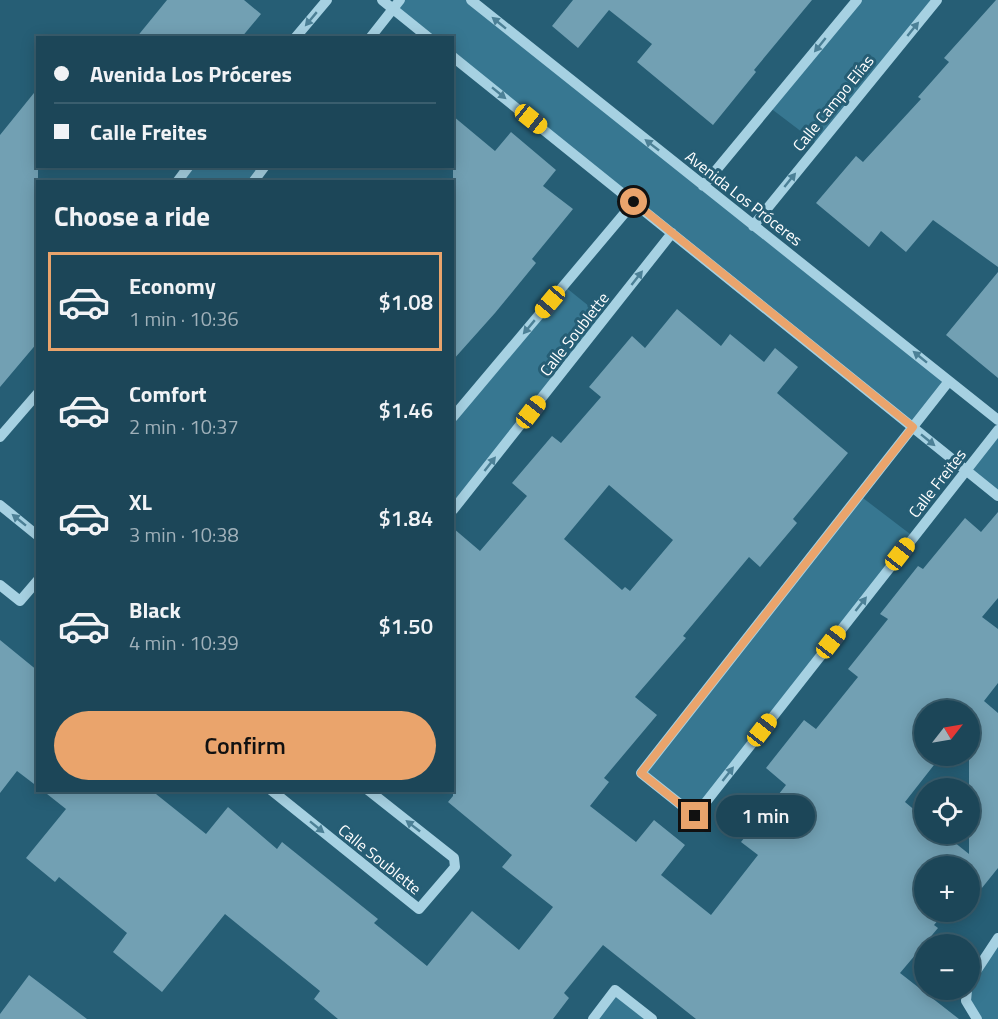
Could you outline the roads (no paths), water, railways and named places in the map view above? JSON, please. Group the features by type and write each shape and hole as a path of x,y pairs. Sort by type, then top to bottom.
{"street":[{"path":"297,36 327,0"},
{"path":"381,0 427,36"},
{"path":"372,36 400,0"},
{"path":"704,186 857,0"},
{"name":"Calle Campo Elías","path":"753,226 937,0"},
{"name":"Avenida Los Próceres","path":"475,1 998,420"},
{"path":"454,58 998,496"},
{"path":"254,180 263,168"},
{"path":"454,416 634,202"},
{"name":"Calle Soublette","path":"454,509 672,233"},
{"name":"Calle Freites","path":"949,381 641,773 695,816 998,430"},
{"path":"0,437 36,395"},
{"path":"0,505 36,534"},
{"path":"0,585 20,601 36,581"},
{"name":"Calle Soublette","path":"273,792 419,909 455,867 454,858 371,792"},
{"path":"980,965 998,938"},
{"path":"593,1019 615,990 652,1019"},
{"path":"966,1000 977,1019"}]}
